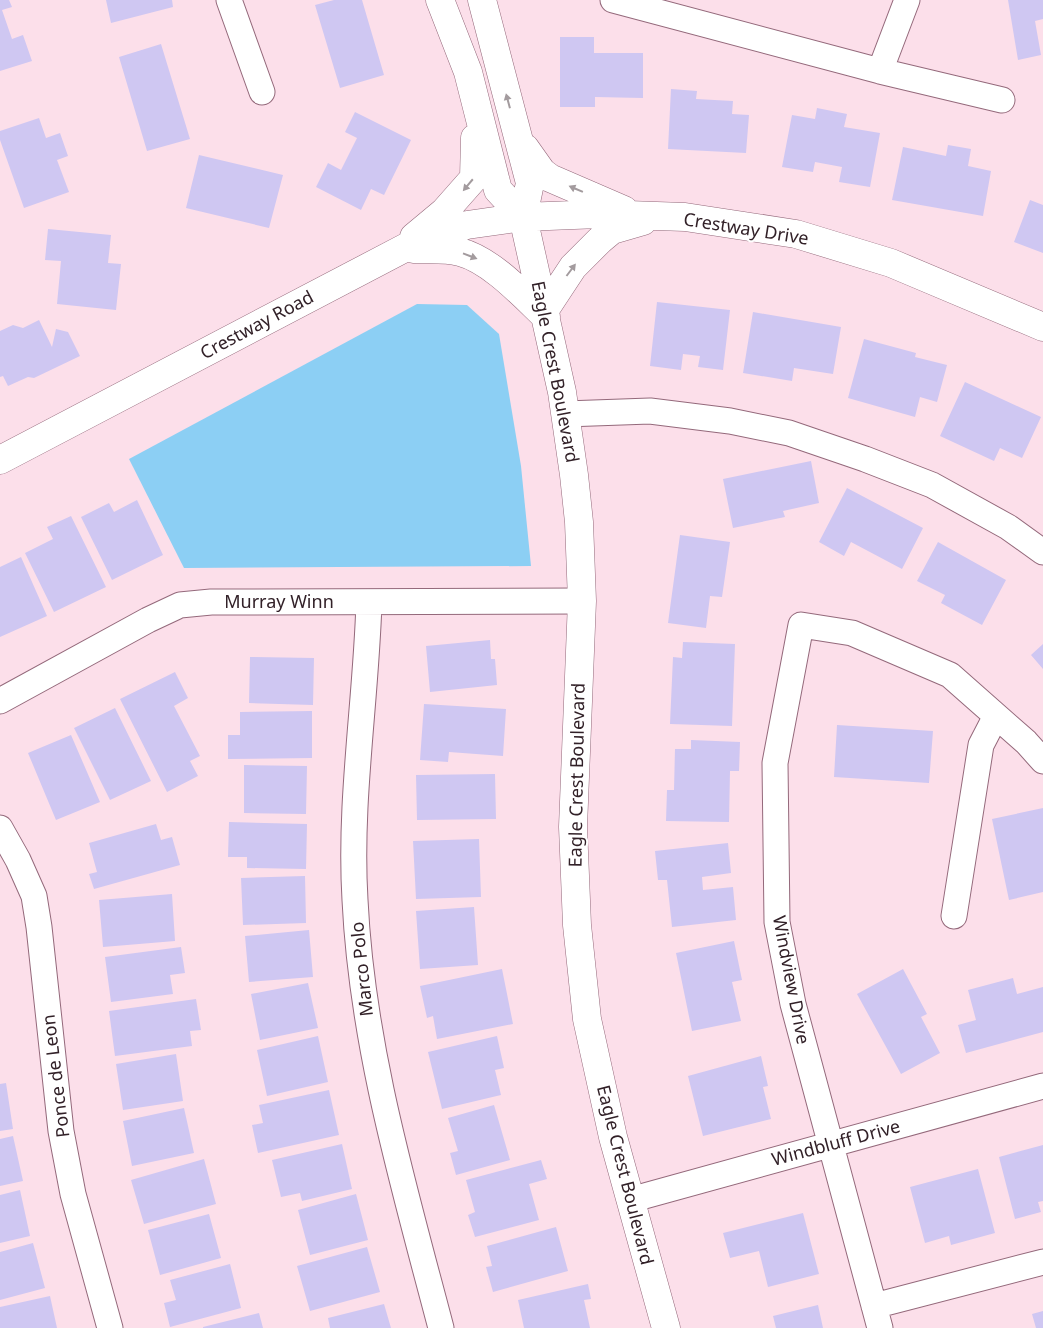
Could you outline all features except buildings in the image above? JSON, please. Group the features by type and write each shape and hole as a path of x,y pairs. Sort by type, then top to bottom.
{"main road":[{"path":"440,0 468,72 498,190 523,217"},
{"name":"Eagle Crest Boulevard","path":"482,0 530,183 523,217 565,414 579,522 582,601 573,827 577,925 587,1019 613,1137 666,1328"},
{"path":"400,250 444,212 474,178 476,104"},
{"path":"518,137 542,172 550,178 647,216"},
{"name":"Crestway Drive","path":"523,217 600,214 685,217 796,234 891,263 1043,327"},
{"path":"400,250 459,252 478,259 508,281 545,314 573,268 600,240 612,230 647,216"},
{"name":"Crestway Road","path":"0,460 418,241 467,225 523,217"}],"street":[{"path":"229,0 262,92"},
{"path":"613,0 880,71 1002,100"},
{"path":"880,71 908,0"},
{"path":"565,414 650,411 730,421 789,433 865,459 932,486 1008,527 1043,552"},
{"name":"Murray Winn","path":"0,701 148,620 180,605 211,602 582,601"},
{"name":"Marco Polo","path":"370,602 368,658 353,836 355,900 361,974 372,1047 398,1165 441,1328"},
{"name":"Windview Drive","path":"877,1317 793,1004 777,922 775,763 801,625 852,633 950,675 996,716"},
{"path":"954,916 981,745 996,716 1026,742 1043,761"},
{"name":"Ponce de Leon","path":"0,828 18,860 34,896 61,1131 73,1194 110,1328"},
{"name":"Windbluff Drive","path":"630,1200 1043,1086"},
{"path":"877,1317 1043,1262"}],"water":[{"path":"417,304 467,305 499,334 521,466 531,566 184,568 129,459"}]}
